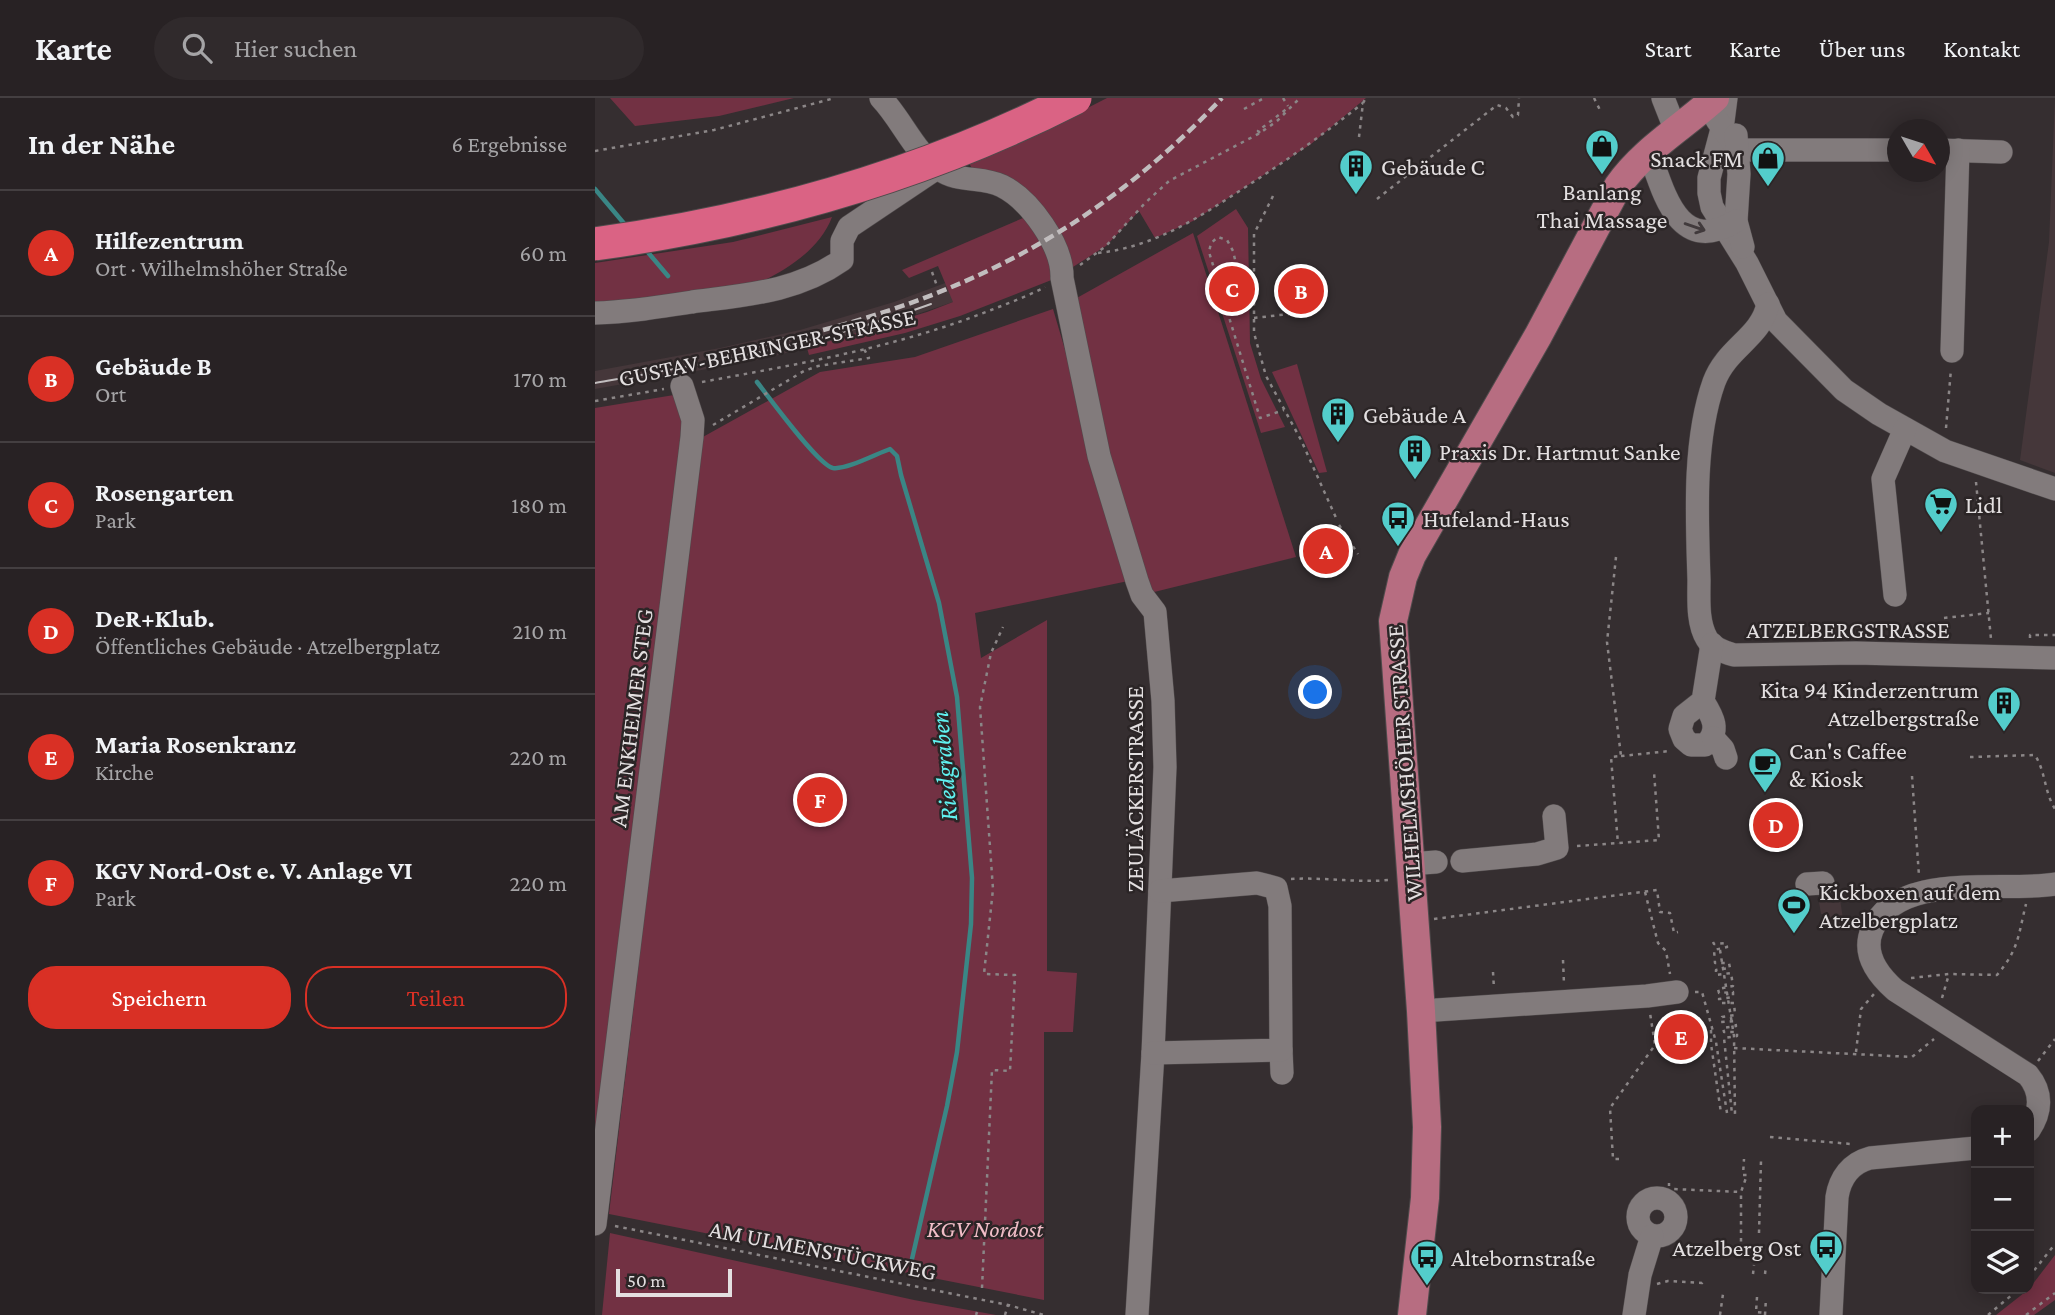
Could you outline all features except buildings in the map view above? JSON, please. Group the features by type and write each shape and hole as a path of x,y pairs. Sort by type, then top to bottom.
{"highway":[{"path":"595,224 669,214 817,180 920,146 1031,98"},
{"path":"595,244 664,234 764,213 839,193 969,147 1075,98"}],"main road":[{"name":"WILHELMSHÖHER STRASSE","path":"1412,1315 1427,1165 1421,1011 1414,921 1419,868 1393,621 1403,576 1412,555 1538,336 1618,186 1630,169 1695,115"}],"street":[{"path":"595,313 754,294 797,284 842,260 842,241 849,227 937,168 881,98"},
{"path":"1663,98 1695,115 1708,114 1717,120 1738,150"},
{"path":"1726,98 1722,129 1709,178 1712,207 1730,224 1776,321 1844,390 1906,429 1945,451 2055,489"},
{"path":"1730,224 1739,174 1732,98"},
{"path":"1738,150 1887,150"},
{"path":"1950,150 2001,152"},
{"path":"1649,152 1676,217 1685,225 1708,232 1730,224"},
{"name":"ZEULÄCKERSTRASSE","path":"937,168 951,177 1001,185 1042,224 1053,242 1062,265 1062,278 1099,456 1142,596 1155,612 1163,701 1165,767 1153,1053 1137,1315"},
{"path":"1949,182 1952,351"},
{"name":"ATZELBERGSTRASSE","path":"1768,304 1759,326 1731,352 1720,369 1706,416 1699,481 1699,604 1704,632 1712,644 1734,654 1856,653 2055,657"},
{"name":"AM ENKHEIMER STEG","path":"595,1223 692,437 693,420 682,386"},
{"path":"1895,596 1883,479 1906,429"},
{"path":"1703,701 1684,716 1680,729 1691,745 1705,745 1713,738 1716,726 1703,701 1712,644"},
{"path":"1713,738 1723,749 1726,758"},
{"path":"1462,860 1537,854 1557,848 1554,816"},
{"path":"1160,891 1257,883 1276,888 1280,906 1282,1073"},
{"path":"2034,1121 2039,1101 2035,1083 2028,1075 1895,990 1874,965 1869,936 1884,910 1896,901 1920,893 1948,889 2055,884"},
{"path":"1421,1011 1677,992"},
{"path":"1153,1053 1281,1050"},
{"path":"1831,1315 1838,1186 1846,1172 1870,1158 1971,1148"},
{"path":"1634,1315 1640,1275 1652,1236"}],"path":[{"path":"595,151 714,130 835,98"},
{"path":"1244,109 1264,98"},
{"path":"1283,98 1289,107"},
{"name":"GUSTAV-BEHRINGER-STRASSE","path":"595,401 810,362 909,338 1037,292 1096,254 1169,181 1260,133 1300,98"},
{"path":"1096,254 1133,248 1193,221 1311,144 1367,98"},
{"path":"1377,198 1497,105 1506,108 1513,117 1518,115 1519,98"},
{"path":"1594,98 1600,110"},
{"path":"1359,137 1363,103"},
{"path":"1273,196 1254,234 1254,333 1266,376 1338,522 1358,554"},
{"path":"1254,305 1243,293 1233,251 1227,240 1218,237 1211,243 1209,252 1260,418 1284,410"},
{"path":"932,272 937,286"},
{"path":"1254,318 1290,314"},
{"path":"729,416 778,386 818,366 869,358 864,349"},
{"path":"1945,451 1952,351"},
{"path":"1977,489 1993,656"},
{"path":"1616,556 1607,642 1621,756"},
{"path":"1944,618 1989,613"},
{"path":"982,1288 992,1070 1010,1071 1015,975 984,974 993,889 979,707 991,653 1003,627"},
{"path":"2031,642 2030,635 2055,635"},
{"path":"1618,844 1611,757 1674,751"},
{"path":"1970,757 2035,755 2043,769 2045,785 2055,809"},
{"path":"1557,848 1659,840 1654,772"},
{"path":"1912,776 1920,893"},
{"path":"1276,888 1287,880 1313,878 1361,882 1419,868"},
{"path":"1895,990 1907,978 1949,974 1997,975 2011,958 2021,935 2029,887"},
{"path":"1414,921 1657,890 1660,912 1670,913 1674,933 1678,932"},
{"path":"1645,892 1658,943 1666,951 1672,984 1677,986 1677,992"},
{"path":"1713,942 1726,943 1727,947 1714,950 1715,963 1729,963 1730,968 1716,970 1716,975 1731,973 1733,986 1718,989 1719,993 1733,992 1733,997 1728,1000 1734,1003 1735,1015 1722,1017 1721,1021 1735,1021 1736,1026 1723,1028 1724,1032 1733,1034"},
{"path":"1719,942 1720,949"},
{"path":"1721,963 1726,993"},
{"path":"1734,1048 1912,1057 1943,1021 1949,974"},
{"path":"1702,992 1721,1069 1727,1113"},
{"path":"1619,1159 1613,1159 1610,1108 1655,1045 1647,996"},
{"path":"1856,1054 1861,1009"},
{"path":"1730,1016 1731,1021"},
{"path":"1711,1026 1721,1113"},
{"path":"1732,1026 1733,1034 1734,1048 1734,1114 1724,1038 1733,1034"},
{"path":"2028,1075 2055,1039"},
{"path":"1770,1137 1853,1144 1859,1162"},
{"path":"1741,1250 1741,1192 1747,1178 1747,1175 1743,1175 1744,1159"},
{"path":"1759,1233 1761,1161"},
{"path":"1715,1192 1716,1186"},
{"path":"1671,1196 1673,1189 1741,1192"},
{"name":"AM ULMENSTÜCKWEG","path":"595,1223 1008,1305 1044,1315"},
{"path":"2034,1271 2055,1244"},
{"path":"1753,1265 1753,1274"},
{"path":"1765,1274 1766,1266"},
{"path":"1650,1283 1702,1283 1703,1280"},
{"path":"2026,1315 2055,1293"},
{"path":"1720,1315 1723,1294"},
{"path":"1988,1315 2013,1294"},
{"path":"1757,1297 1756,1312 1765,1314 1766,1298"},
{"path":"1005,1315 1008,1305"}],"shaded area":[{"path":"2055,98 2055,473 2020,460 2049,242"},
{"path":"964,276 953,302 852,336 763,359 595,389 595,371 800,330 894,302"},
{"path":"1840,899 1844,926 1829,928 1827,914 1821,914 1819,902"}],"green space":[{"path":"610,98 794,98 719,116 635,126"},
{"path":"1107,98 1366,98 1311,144 1193,221 1155,238 1139,211 1106,246 1054,279 960,316 905,333 809,355 807,348 953,302 938,266 909,278 902,270 1023,218 1035,205 976,176 969,163"},
{"path":"1236,209 1248,228 1250,343 1261,379 1285,427 1261,433 1197,236"},
{"path":"832,217 813,247 763,281 595,306 595,263 733,242"},
{"path":"1193,233 1296,557 1146,594 1109,469 1075,299"},
{"name":"KGV Nordost","path":"1053,309 1133,580 975,613 981,658 1047,620 1047,971 1077,973 1073,1032 1044,1032 1044,1300 609,1214 701,438 820,372 915,357"},
{"path":"1297,364 1327,472 1319,473 1272,372"},
{"path":"674,395 685,413 595,1153 595,408"},
{"path":"610,1233 914,1300 996,1315 602,1315"},
{"path":"2055,1255 2055,1300 2034,1315 1996,1315 2023,1294 2034,1294 2034,1282"}],"waterway":[{"name":"Riedgraben","path":"595,189 627,227"},
{"name":"Riedgraben","path":"646,250 668,276"},
{"name":"Riedgraben","path":"757,382 816,455 833,468 853,464 890,449 897,456 939,603 957,697 972,878 971,924 957,1052 912,1259"}],"tram line":[{"path":"595,383 723,360 807,341 931,304"}],"railway":[{"path":"750,347 885,312 947,289 1007,261 1063,229 1118,192 1171,148 1222,98"}],"place":[{"name":"Banlang Thai Massage","path":"1602,176"},
{"name":"Snack FM","path":"1768,188"},
{"name":"Gebäude C","path":"1356,196"},
{"name":"Rosengarten","path":"1232,289"},
{"name":"Gebäude B","path":"1301,291"},
{"name":"Gebäude A","path":"1338,444"},
{"name":"Praxis Dr. Hartmut Sanke","path":"1415,481"},
{"name":"Lidl","path":"1941,534"},
{"name":"Hufeland-Haus","path":"1398,548"},
{"name":"Hilfezentrum","path":"1326,551"},
{"name":"Kita 94 Kinderzentrum Atzelbergstraße","path":"2004,733"},
{"name":"Can's Caffee & Kiosk","path":"1765,794"},
{"name":"KGV Nord-Ost e. V. Anlage VI","path":"820,800"},
{"name":"DeR+Klub.","path":"1776,825"},
{"name":"Kickboxen auf dem Atzelbergplatz","path":"1794,935"},
{"name":"Maria Rosenkranz","path":"1681,1037"},
{"name":"Atzelberg Ost","path":"1826,1277"},
{"name":"Altebornstraße","path":"1427,1287"}]}
